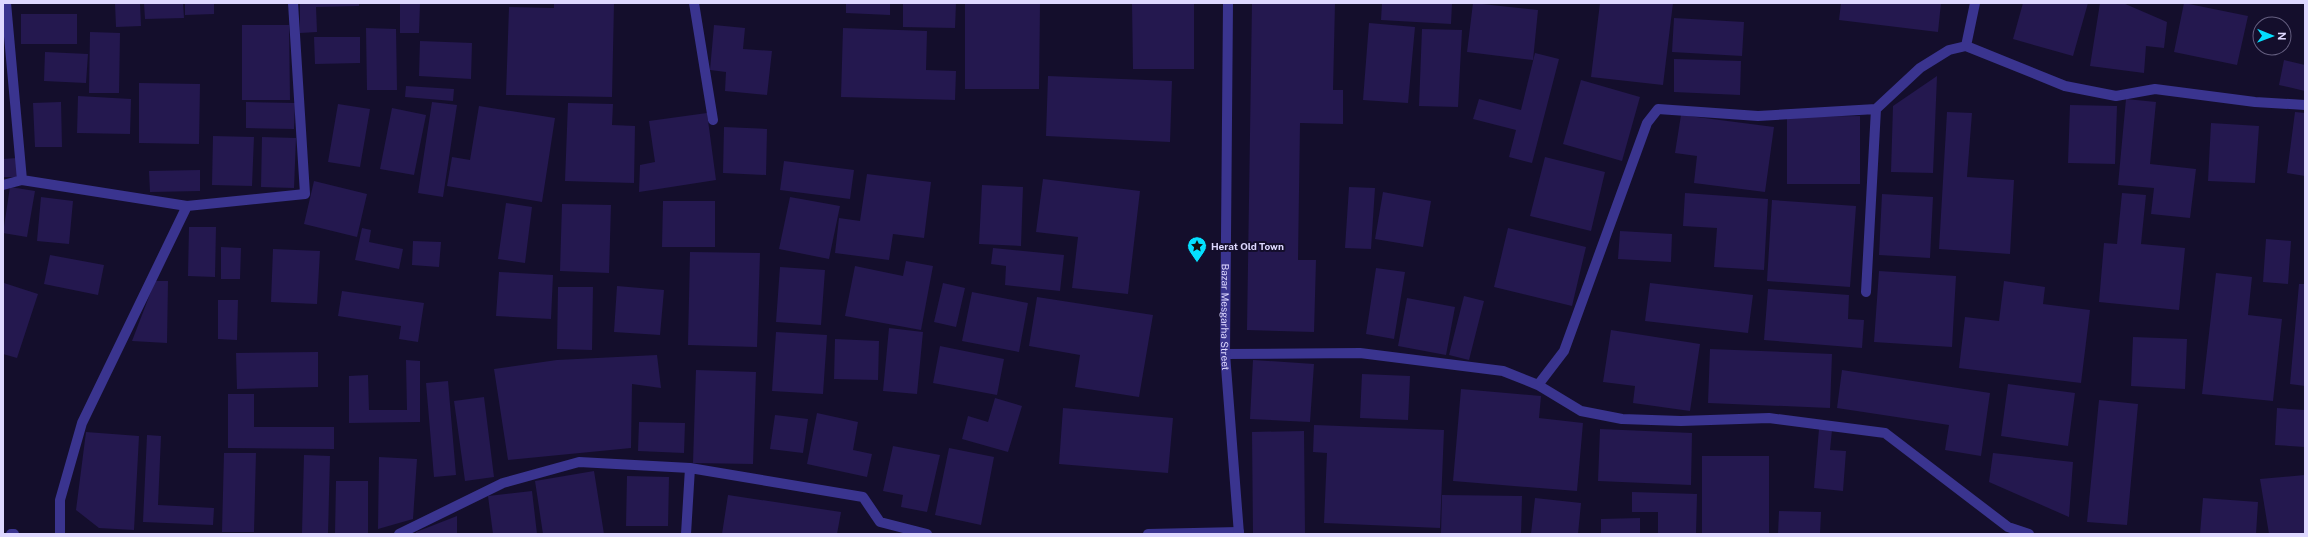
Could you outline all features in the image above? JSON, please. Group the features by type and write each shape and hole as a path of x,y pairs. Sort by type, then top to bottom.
{"street":[{"path":"6,3 22,180"},
{"path":"3,185 22,180 187,206 305,194 293,3"},
{"path":"694,3 713,120"},
{"name":"Bazar Mesgarha Street","path":"1228,3 1225,354 1239,533"},
{"path":"1966,46 1975,3"},
{"path":"1538,385 1564,351 1647,123 1658,109 1758,116 1876,109 1920,68 1950,50 1966,46 2065,86 2116,96 2155,89 2255,102 2305,106"},
{"path":"1866,292 1876,109"},
{"path":"60,534 60,500 82,423 187,206"},
{"path":"1225,354 1360,353 1503,371 1538,385 1581,411 1622,419 1681,420 1769,418 1885,433 2008,527 2029,534"},
{"path":"399,534 503,483 579,462 690,468 863,497 880,522 926,534"},
{"path":"686,534 690,468"},
{"path":"1148,534 1239,533"}],"building":[{"path":"115,3 140,3 141,26 116,27"},
{"path":"144,3 183,3 184,18 145,19"},
{"path":"185,3 214,3 214,14 185,15"},
{"path":"300,3 359,3 359,6 316,7 317,32 300,33"},
{"path":"400,3 420,3 419,33 400,33"},
{"path":"554,3 614,3 612,97 506,95 509,7 554,8"},
{"path":"846,3 890,3 890,15 846,13"},
{"path":"903,3 956,3 955,28 903,27"},
{"path":"965,3 1040,3 1039,89 965,89"},
{"path":"1132,3 1194,3 1194,69 1133,69"},
{"path":"1252,3 1335,3 1333,90 1343,90 1343,124 1300,123 1298,260 1316,260 1314,332 1247,330"},
{"path":"1382,3 1452,3 1451,24 1381,20"},
{"path":"1473,3 1538,10 1533,60 1467,52"},
{"path":"1600,3 1673,3 1663,85 1591,77"},
{"path":"1841,3 1941,3 1938,32 1839,20"},
{"path":"2023,3 2088,3 2073,56 2013,39"},
{"path":"2100,3 2123,3 2167,22 2164,48 2146,46 2144,73 2090,66"},
{"path":"2184,3 2248,16 2237,65 2174,52"},
{"path":"21,14 77,14 77,44 21,44"},
{"path":"1674,18 1744,22 1742,56 1672,52"},
{"path":"1369,23 1415,27 1408,103 1363,100"},
{"path":"242,25 289,25 290,100 242,100"},
{"path":"714,25 745,28 743,49 772,51 767,95 725,91 726,72 710,70"},
{"path":"366,28 396,29 397,90 367,90"},
{"path":"843,28 927,31 926,70 956,71 955,100 841,97"},
{"path":"1422,29 1462,30 1458,107 1419,106"},
{"path":"90,32 120,33 119,93 89,93"},
{"path":"314,37 360,37 360,63 315,64"},
{"path":"420,41 472,43 471,79 419,76"},
{"path":"45,52 88,54 86,83 44,81"},
{"path":"1535,53 1559,59 1532,163 1509,157 1516,130 1473,119 1479,99 1521,110"},
{"path":"1674,59 1741,61 1740,95 1674,92"},
{"path":"2284,60 2305,65 2305,91 2279,85"},
{"path":"1048,76 1172,81 1170,142 1046,136"},
{"path":"1937,76 1933,173 1891,172 1893,106"},
{"path":"1581,80 1640,97 1622,161 1563,144"},
{"path":"139,83 200,84 199,144 139,143"},
{"path":"406,86 454,89 453,101 405,97"},
{"path":"78,96 131,99 130,134 77,133"},
{"path":"2126,99 2156,102 2150,164 2196,169 2190,218 2151,214 2154,188 2118,185"},
{"path":"61,102 62,147 35,147 33,103"},
{"path":"246,102 295,103 294,129 246,128"},
{"path":"432,102 457,105 443,197 418,193"},
{"path":"568,103 613,104 612,125 635,126 634,183 565,181"},
{"path":"338,104 370,109 360,167 328,162"},
{"path":"2070,105 2117,106 2115,164 2068,163"},
{"path":"479,106 555,118 542,202 447,186 452,157 470,160"},
{"path":"392,108 426,115 414,175 380,169"},
{"path":"1947,112 1972,113 1967,177 2014,180 2010,254 1939,249"},
{"path":"2295,112 2305,113 2305,176 2287,173"},
{"path":"707,113 716,180 639,192 640,165 655,162 649,121"},
{"path":"1681,115 1774,127 1765,192 1694,183 1697,156 1675,153"},
{"path":"1860,116 1860,184 1787,184 1787,117"},
{"path":"2211,123 2259,126 2255,183 2208,181"},
{"path":"724,127 767,129 766,175 723,173"},
{"path":"213,136 254,137 252,186 212,185"},
{"path":"262,137 296,138 294,188 261,187"},
{"path":"1545,157 1605,172 1591,231 1530,216"},
{"path":"17,158 17,177 3,177 3,159"},
{"path":"784,161 854,170 850,199 780,190"},
{"path":"200,170 200,191 150,192 149,171"},
{"path":"867,174 931,182 924,238 893,234 889,260 835,253 839,218 860,221"},
{"path":"1043,179 1140,191 1128,294 1072,288 1078,237 1036,232"},
{"path":"314,181 367,194 357,237 304,224"},
{"path":"982,185 1023,187 1021,246 979,244"},
{"path":"10,187 35,191 27,237 3,233"},
{"path":"1349,187 1375,188 1371,249 1345,248"},
{"path":"1383,192 1431,201 1423,247 1375,239"},
{"path":"1685,193 1768,199 1764,270 1714,267 1717,228 1683,226"},
{"path":"2122,193 2146,195 2141,244 2185,248 2179,310 2099,302 2104,243 2117,244"},
{"path":"1882,194 1933,197 1930,258 1879,255"},
{"path":"41,197 73,201 69,244 37,241"},
{"path":"790,197 840,206 829,259 779,249"},
{"path":"1772,200 1856,206 1850,287 1767,281"},
{"path":"663,201 715,201 715,247 662,247"},
{"path":"506,203 532,207 525,263 498,259"},
{"path":"562,204 611,205 609,273 560,271"},
{"path":"189,227 216,227 215,277 188,276"},
{"path":"362,228 371,230 369,242 403,249 399,269 355,260"},
{"path":"1508,228 1586,247 1572,306 1494,287"},
{"path":"1620,231 1672,234 1671,262 1618,259"},
{"path":"2266,239 2291,241 2288,284 2263,282"},
{"path":"413,241 441,242 439,267 412,265"},
{"path":"221,247 241,248 240,279 221,279"},
{"path":"993,248 1064,255 1060,291 1005,285 1006,266 991,264"},
{"path":"273,249 320,251 317,304 271,302"},
{"path":"690,252 760,253 757,347 688,345"},
{"path":"50,255 104,265 98,295 44,284"},
{"path":"906,261 933,266 921,330 845,316 855,266 903,276"},
{"path":"780,267 825,270 821,325 776,322"},
{"path":"1376,268 1405,272 1394,339 1366,334"},
{"path":"1879,271 1956,276 1952,347 1874,342"},
{"path":"499,272 553,275 551,319 496,316"},
{"path":"2216,273 2252,277 2248,315 2282,319 2273,401 2202,394"},
{"path":"155,281 168,281 167,343 132,341"},
{"path":"2004,281 2045,287 2043,304 2090,310 2081,383 1959,368 1965,317 1999,321"},
{"path":"4,283 38,294 17,358 3,354"},
{"path":"943,283 965,288 956,327 934,322"},
{"path":"1650,283 1753,295 1748,333 1645,321"},
{"path":"2299,284 2305,284 2305,386 2290,384"},
{"path":"617,286 664,290 660,335 614,332"},
{"path":"558,287 593,287 592,350 557,349"},
{"path":"1768,289 1849,295 1848,319 1864,320 1862,348 1764,340"},
{"path":"342,291 424,303 418,342 399,339 401,326 338,316"},
{"path":"972,292 1028,303 1019,352 962,341"},
{"path":"1464,296 1484,301 1469,360 1449,355"},
{"path":"1037,297 1153,315 1139,397 1075,387 1080,355 1029,346"},
{"path":"1407,298 1455,307 1446,355 1398,346"},
{"path":"218,300 238,300 237,340 218,339"},
{"path":"889,328 923,332 917,394 883,391"},
{"path":"1611,330 1700,344 1690,411 1633,403 1635,386 1603,382"},
{"path":"776,332 827,335 823,394 772,391"},
{"path":"2133,337 2187,339 2185,389 2131,386"},
{"path":"835,339 879,341 878,380 834,379"},
{"path":"940,346 1004,359 997,395 933,383"},
{"path":"1710,349 1832,354 1830,408 1708,403"},
{"path":"318,352 318,387 237,389 236,353"},
{"path":"657,355 661,388 632,384 631,448 508,460 494,369 557,360"},
{"path":"406,360 420,361 420,422 349,423 349,376 368,375 369,410 407,410"},
{"path":"1253,360 1314,364 1310,422 1250,419"},
{"path":"696,370 756,372 753,464 693,463"},
{"path":"1842,370 1990,393 1981,456 1945,450 1949,425 1837,408"},
{"path":"1362,374 1410,376 1408,420 1360,418"},
{"path":"448,381 456,475 434,477 426,383"},
{"path":"2008,384 2075,393 2068,446 2001,436"},
{"path":"1461,389 1541,396 1539,418 1583,423 1577,491 1453,481"},
{"path":"228,394 254,394 254,427 334,427 334,449 228,448"},
{"path":"484,397 494,477 465,481 454,401"},
{"path":"995,398 1022,406 1008,452 962,439 968,416 988,422"},
{"path":"2099,400 2138,404 2127,525 2087,522"},
{"path":"1063,408 1173,418 1168,473 1059,464"},
{"path":"2277,408 2305,410 2305,447 2275,445"},
{"path":"817,413 858,422 853,450 872,454 867,477 807,464"},
{"path":"775,415 808,419 803,453 770,449"},
{"path":"639,422 685,423 684,453 638,451"},
{"path":"1314,425 1444,430 1440,528 1324,523 1327,453 1313,452"},
{"path":"1600,429 1692,433 1691,485 1598,481"},
{"path":"1819,429 1832,430 1830,450 1846,451 1843,491 1814,488"},
{"path":"1304,431 1305,534 1253,534 1252,432"},
{"path":"86,432 139,436 134,530 99,528 76,510"},
{"path":"147,435 161,436 158,505 214,508 213,525 143,522"},
{"path":"893,446 940,455 927,512 901,507 903,495 883,491"},
{"path":"949,448 994,457 981,525 935,515"},
{"path":"224,453 256,453 254,532 222,532"},
{"path":"1993,453 2073,462 2069,517 1989,482"},
{"path":"304,455 330,456 328,534 302,533"},
{"path":"1702,456 1769,456 1769,534 1702,534"},
{"path":"379,457 417,459 413,519 378,529"},
{"path":"594,471 604,534 543,534 535,481"},
{"path":"2305,475 2305,534 2269,534 2260,479"},
{"path":"627,476 669,477 668,526 626,526"},
{"path":"336,481 368,481 368,534 335,534"},
{"path":"532,491 537,534 493,534 488,496"},
{"path":"1632,492 1697,494 1696,534 1658,534 1658,512 1632,512"},
{"path":"728,495 841,512 837,534 722,534"},
{"path":"1442,495 1522,496 1521,534 1441,534"},
{"path":"1535,498 1581,503 1578,534 1531,534"},
{"path":"2203,498 2258,502 2256,534 2200,534"},
{"path":"1779,511 1821,512 1820,534 1778,534"},
{"path":"457,516 457,534 416,534 416,532"},
{"path":"1640,518 1640,534 1601,534 1601,519"}],"place":[{"name":"Herat Old Town","path":"1197,263"}]}
